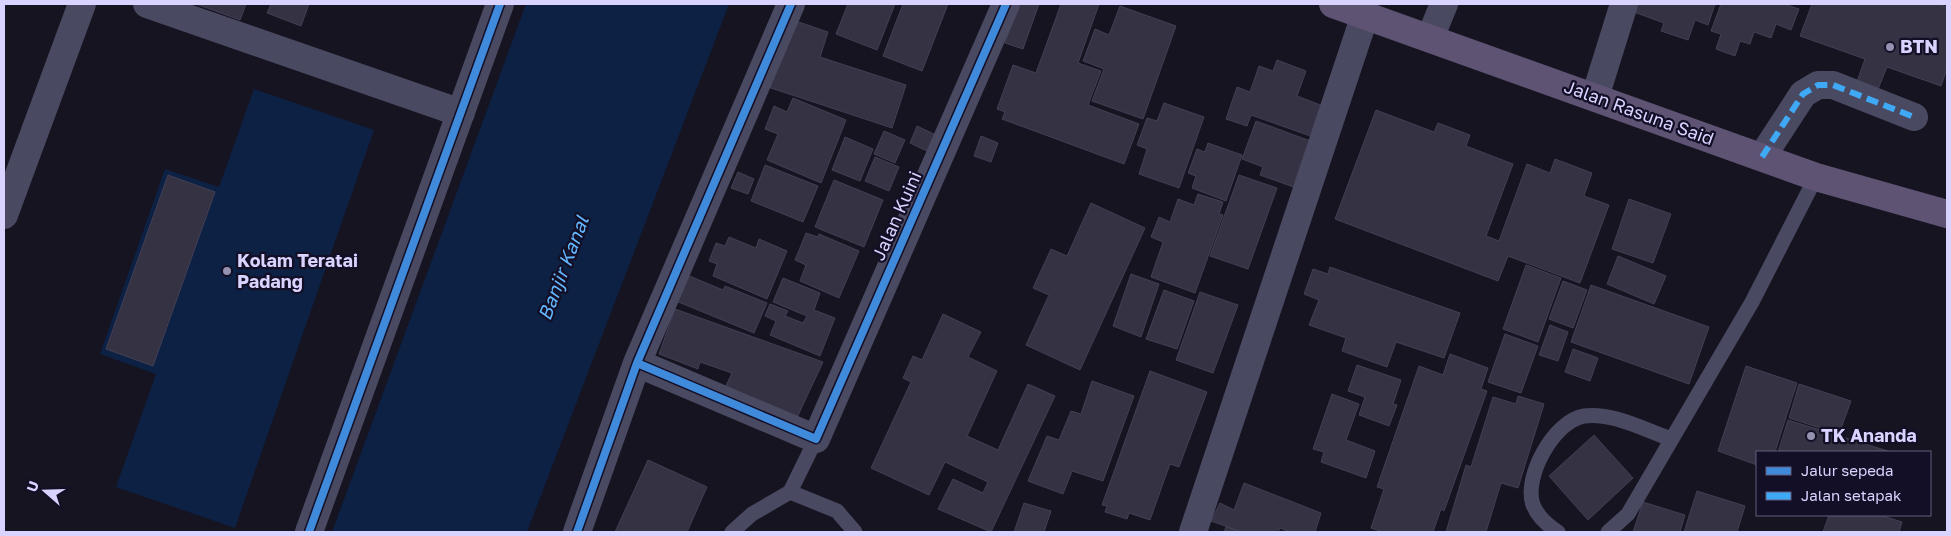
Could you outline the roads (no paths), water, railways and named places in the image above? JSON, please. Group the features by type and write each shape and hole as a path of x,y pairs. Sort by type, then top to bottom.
{"main road":[{"name":"Jalan Rasuna Said","path":"1333,4 1816,177 1947,214"}],"street":[{"path":"4,215 82,4"},
{"path":"147,4 461,113"},
{"path":"309,532 500,4"},
{"path":"577,532 637,363 791,4"},
{"name":"Jalan Kuini","path":"816,439 1006,4"},
{"path":"1430,38 1444,4"},
{"path":"1595,98 1624,4"},
{"path":"1193,532 1365,15"},
{"path":"1762,157 1803,94 1818,85 1833,85 1914,117"},
{"path":"637,363 816,439"}],"lane":[{"path":"1608,532 1628,514 1752,302 1816,177"},
{"path":"1558,532 1547,526 1538,515 1532,503 1531,492 1540,456 1559,430 1582,416 1599,416 1671,439"},
{"path":"732,532 752,514 790,492 816,439"},
{"path":"790,492 837,511 855,532"}],"water":[{"name":"Banjir Kanal","path":"526,4 729,4 527,532 332,532"},
{"name":"Kolam Teratai Padang","path":"254,89 374,130 235,528 116,487 156,374 100,354 165,169 219,187"}],"place":[{"name":"BTN","path":"1890,47"},
{"name":"Kolam Teratai Padang","path":"227,271"},
{"name":"TK Ananda","path":"1811,436"}]}
